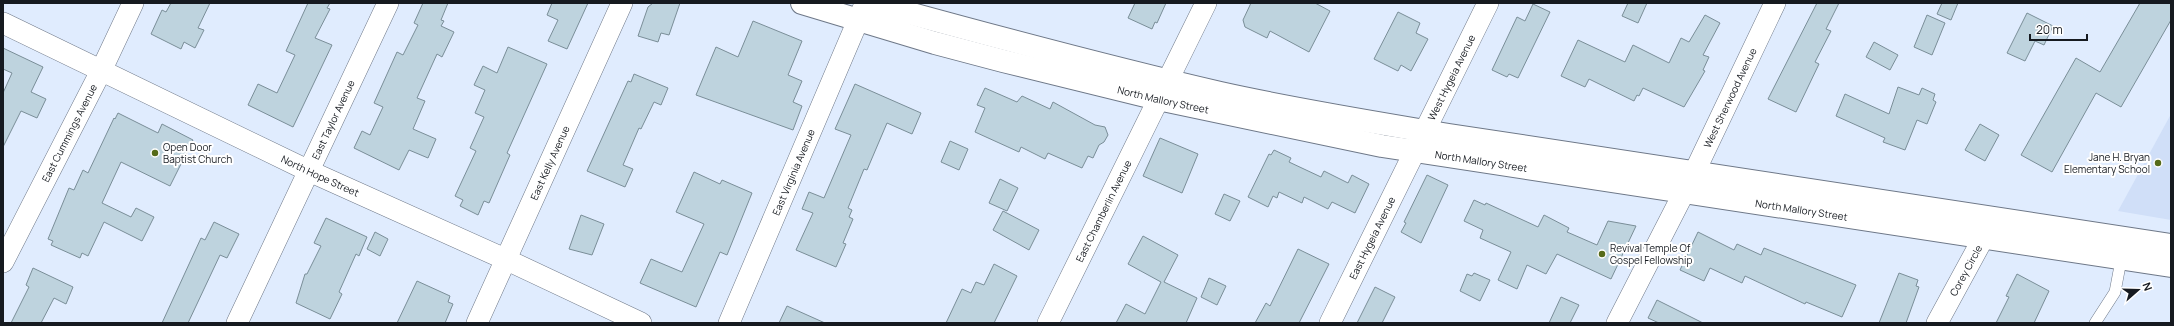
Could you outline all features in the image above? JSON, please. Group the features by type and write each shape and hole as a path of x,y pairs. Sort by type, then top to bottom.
{"main road":[{"name":"North Mallory Street","path":"802,3 861,12 1003,61 1158,99 1313,133 1414,152 2171,266"},
{"name":"North Mallory Street","path":"872,3 984,34 1221,93 1425,131 2171,245"}],"street":[{"name":"East Cummings Avenue","path":"3,262 101,71 133,3"},
{"name":"East Taylor Avenue","path":"236,323 388,3"},
{"name":"East Kelly Avenue","path":"477,323 507,260 622,3"},
{"name":"East Chamberlin Avenue","path":"1048,323 1206,3"},
{"name":"West Hygeia Avenue","path":"1414,152 1488,3"},
{"name":"West Sherwood Avenue","path":"1617,323 1694,171 1775,3"},
{"name":"East Virginia Avenue","path":"729,323 861,12"},
{"name":"North Hope Street","path":"3,23 309,171 507,260 641,323"},
{"name":"East Hygeia Avenue","path":"1330,323 1414,152"},
{"name":"Corey Circle","path":"1937,323 1994,218"}],"lane":[{"path":"2095,323 2115,292 2122,259 2124,238"}],"shaded area":[{"name":"Jane H. Bryan Elementary School","path":"2171,114 2171,220 2118,211"}],"building":[{"path":"171,3 210,3 198,28 204,30 195,48 184,42 181,49 151,34 162,10 166,12"},
{"path":"308,3 330,3 327,8 330,9 315,38 332,45 293,127 248,105 258,84 277,93 295,55 286,51"},
{"path":"423,3 448,3 441,20 444,21 441,26 454,32 442,57 437,54 417,98 425,101 413,129 436,139 428,158 409,150 399,170 354,148 362,131 370,135 383,107 374,103 397,52 403,55 418,25 414,23"},
{"path":"552,3 588,3 567,49 548,41 558,20 547,15"},
{"path":"653,3 680,3 669,35 661,33 658,42 638,36 648,7"},
{"path":"1135,3 1166,3 1157,23 1155,22 1152,29 1128,18"},
{"path":"1251,3 1315,3 1330,11 1309,52 1270,31 1267,38 1245,27 1243,20"},
{"path":"1628,3 1647,3 1638,23 1622,16"},
{"path":"1817,3 1839,3 1826,29 1831,31 1815,62 1819,64 1796,112 1768,99"},
{"path":"1942,3 1958,3 1951,20 1937,14"},
{"path":"2140,3 2171,3 2171,20 2121,107 2096,93 2052,172 2021,155 2076,58 2100,72"},
{"path":"1533,4 1550,12 1518,78 1509,74 1507,77 1492,70 1517,17 1525,21"},
{"path":"1398,12 1420,23 1416,33 1428,39 1411,71 1401,65 1398,71 1374,59"},
{"path":"2027,13 2053,26 2044,45 2035,41 2025,61 2007,53"},
{"path":"1705,15 1720,23 1703,55 1709,57 1703,70 1705,71 1684,107 1643,88 1639,96 1637,95 1634,101 1589,79 1585,87 1561,76 1578,40 1625,62 1633,45 1669,63 1681,38 1689,42"},
{"path":"1927,15 1945,23 1932,55 1914,47"},
{"path":"753,21 802,41 788,75 802,81 793,102 802,106 793,130 696,95 716,47 738,57"},
{"path":"1874,42 1898,55 1890,70 1866,57"},
{"path":"508,47 547,64 507,153 510,155 489,203 484,201 478,215 460,206 463,200 455,196 476,151 470,148 484,117 475,113 485,90 474,85 483,66 497,73"},
{"path":"3,48 43,67 31,92 46,99 37,118 21,111 3,147 3,93 12,73 3,69"},
{"path":"634,74 668,88 661,105 654,102 641,129 639,128 623,165 633,169 625,187 587,171 628,81 631,82"},
{"path":"855,84 921,113 912,134 887,123 867,170 864,169 848,208 852,210 849,217 853,219 843,243 846,244 836,267 796,250 813,213 802,209 809,192 824,198 851,135 835,129"},
{"path":"1898,87 1919,95 1922,88 1935,94 1933,100 1936,102 1927,124 1917,120 1905,150 1883,142 1885,138 1836,116 1845,94 1889,114"},
{"path":"985,88 1017,102 1022,96 1050,109 1053,102 1095,125 1105,127 1108,135 1104,142 1099,145 1093,158 1088,156 1082,168 1048,153 1045,159 1021,147 1019,152 975,132 985,108 977,105"},
{"path":"118,113 158,133 162,124 193,140 170,186 121,162 102,203 131,217 136,208 154,217 142,241 104,222 88,256 82,253 80,258 51,245 53,241 48,239 69,188 74,190 83,170 88,173 114,118 115,119"},
{"path":"1980,124 1999,135 1985,161 1965,150"},
{"path":"1160,138 1198,154 1182,193 1143,176"},
{"path":"950,141 968,149 959,170 941,162"},
{"path":"1274,150 1291,158 1289,162 1321,177 1324,171 1348,183 1352,175 1369,184 1355,213 1332,202 1328,209 1304,197 1302,203 1279,192 1277,198 1273,196 1268,207 1248,197 1269,154 1271,155"},
{"path":"694,172 720,184 722,180 752,193 727,255 720,252 696,307 640,283 651,259 682,272 704,224 676,212"},
{"path":"1427,175 1448,185 1421,243 1401,232 1406,223 1404,222"},
{"path":"1000,179 1018,188 1007,211 989,203"},
{"path":"1224,194 1240,201 1230,221 1215,214"},
{"path":"1474,200 1485,205 1486,203 1538,227 1544,215 1569,228 1567,232 1597,245 1608,221 1636,226 1611,279 1557,254 1546,274 1527,265 1517,289 1498,280 1511,252 1480,238 1483,230 1464,221"},
{"path":"1003,211 1039,230 1029,250 993,230"},
{"path":"581,215 604,224 592,255 569,249"},
{"path":"326,218 367,237 359,256 356,254 339,292 342,294 330,319 296,303 305,274 307,274 321,246 314,243"},
{"path":"214,222 239,234 227,258 220,255 188,323 162,323 201,238 205,240"},
{"path":"375,232 388,239 380,256 367,249"},
{"path":"1698,232 1734,250 1737,244 1761,255 1764,248 1856,285 1842,317 1806,302 1805,304 1745,276 1742,283 1710,268 1704,281 1680,270"},
{"path":"1143,236 1178,255 1164,282 1197,298 1186,323 1116,323 1126,304 1145,314 1161,282 1128,264"},
{"path":"1298,249 1329,264 1299,323 1255,323 1266,303 1270,306"},
{"path":"994,264 1017,276 994,323 946,323 962,289 971,293 976,282 984,285"},
{"path":"33,268 73,287 66,304 54,298 41,323 11,323 29,287 26,285"},
{"path":"1474,273 1490,280 1480,301 1460,291 1467,274 1472,276"},
{"path":"1899,273 1918,280 1916,286 1919,287 1906,323 1879,323"},
{"path":"2017,274 2049,291 2034,323 1996,323 2009,297 2006,296"},
{"path":"1209,278 1226,286 1217,305 1201,297"},
{"path":"417,281 450,296 448,302 453,304 445,323 397,323"},
{"path":"1375,287 1395,297 1382,323 1357,323"},
{"path":"1561,297 1579,305 1570,323 1549,323"},
{"path":"1657,300 1703,323 1659,323 1648,318"},
{"path":"787,306 825,323 779,323"}],"place":[{"name":"Open Door Baptist Church","path":"155,153"},
{"name":"Jane H. Bryan Elementary School","path":"2158,163"},
{"name":"Revival Temple Of Gospel Fellowship","path":"1602,254"}]}
